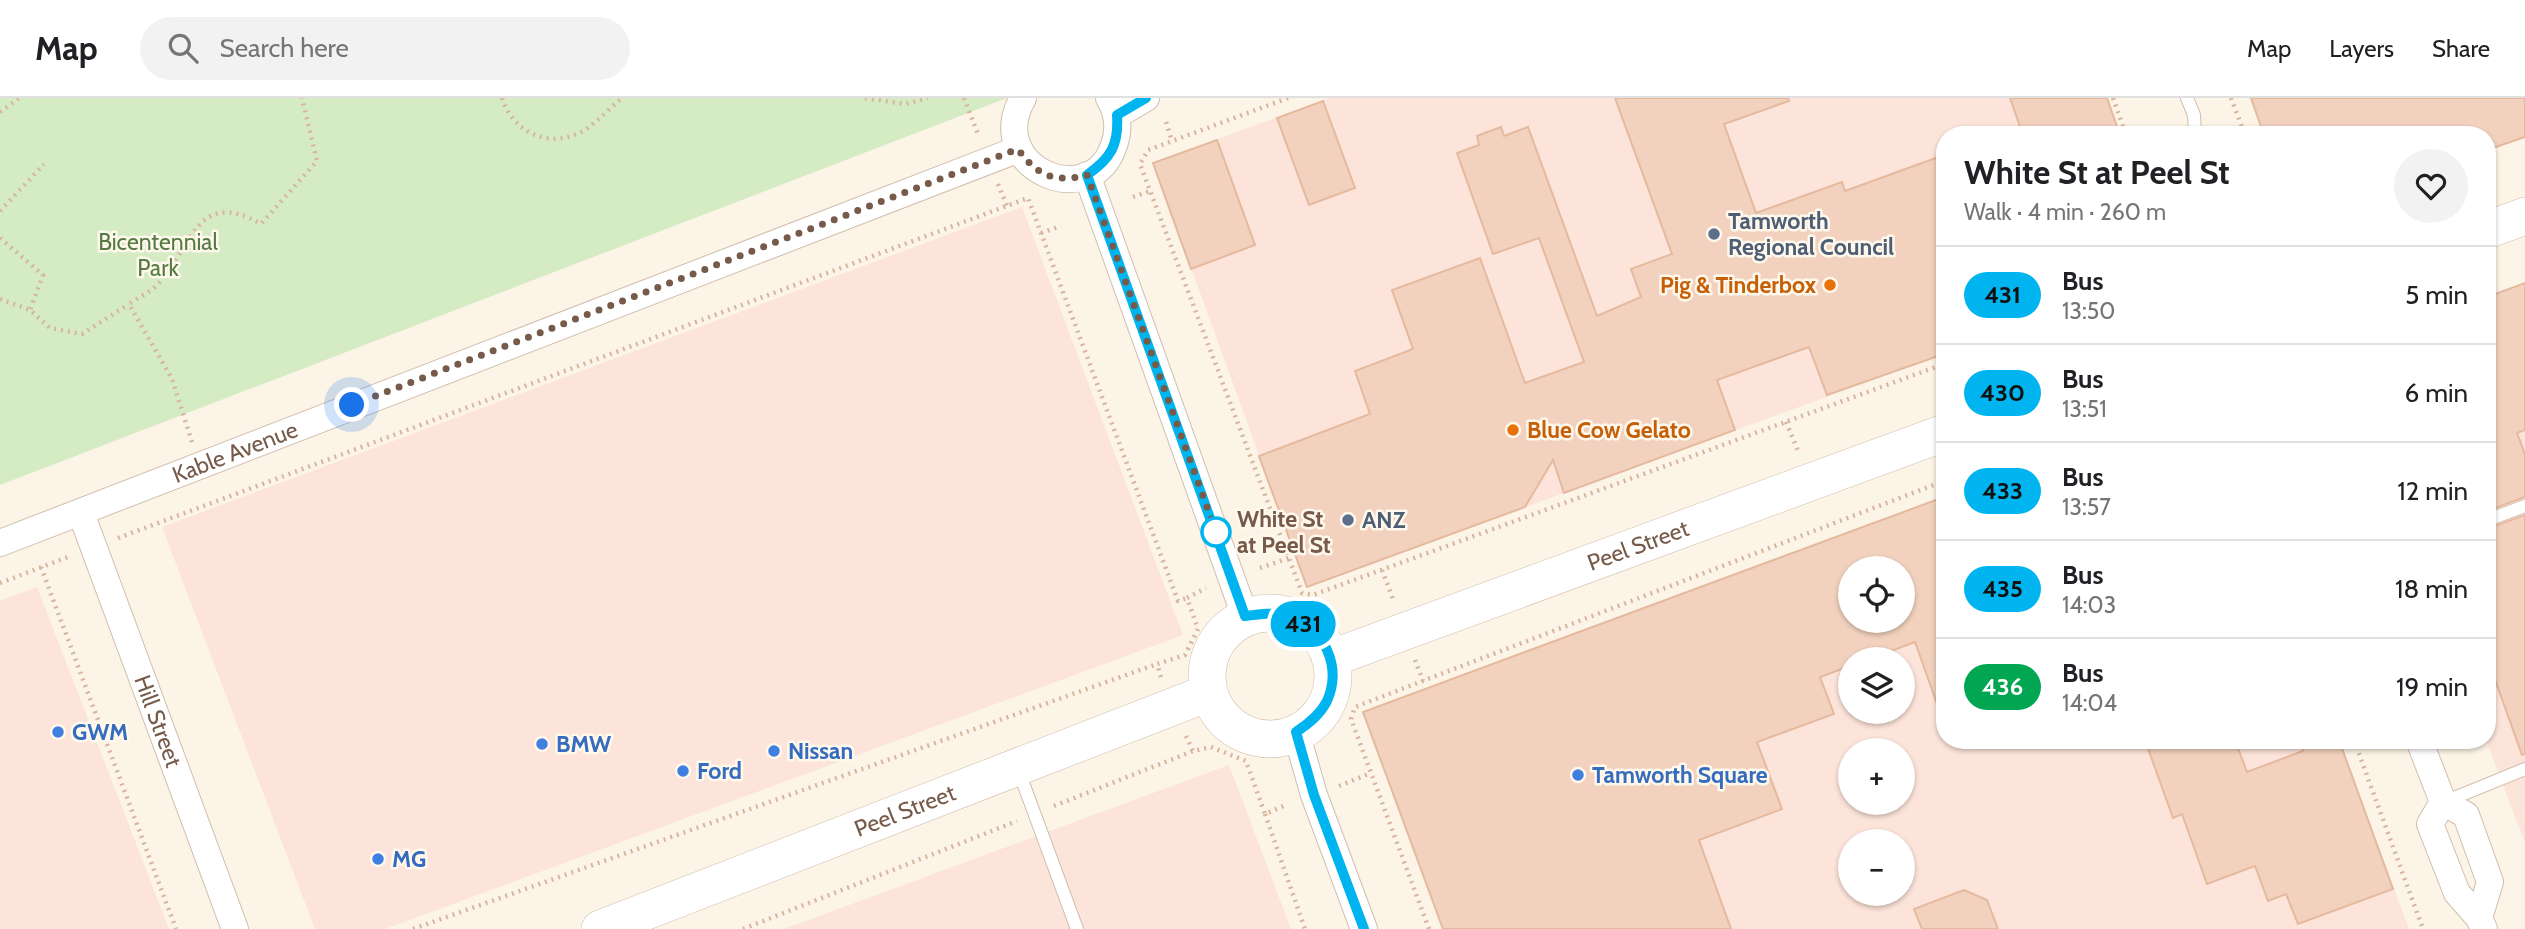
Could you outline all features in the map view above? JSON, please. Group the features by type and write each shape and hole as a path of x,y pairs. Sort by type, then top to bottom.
{"main road":[{"path":"2496,227 2525,216"},
{"name":"Peel Street","path":"1332,658 1936,436"},
{"path":"1271,613 1291,617 1322,640 1332,658 1333,680 1326,702 1314,720 1296,732 1281,737 1259,738 1236,730 1220,715 1209,693 1207,671 1212,651 1224,633 1245,616 1271,613"},
{"name":"Peel Street","path":"600,929 1209,693"}],"street":[{"path":"1023,98 1015,115 1014,132 1018,149 1027,162 1040,172 1055,178 1071,179 1087,175 1102,165 1112,150 1118,133 1113,107 1146,98"},
{"name":"Kable Avenue","path":"0,543 1018,149"},
{"path":"1087,175 1245,616"},
{"name":"Hill Street","path":"81,513 235,929"},
{"path":"1296,732 1314,795 1364,929"},
{"path":"2422,749 2443,802 2466,816 2490,882 2482,923"},
{"path":"2443,802 2430,824 2457,893 2482,923"}],"lane":[{"path":"2187,98 2194,126"},
{"path":"2496,517 2525,506"},
{"path":"1018,768 1077,929"},
{"path":"2443,802 2525,769"}],"path":[{"path":"0,112 19,98"},
{"path":"0,299 30,310 50,328 82,334 156,286 201,222 223,211 243,214 261,224 317,161 302,98"},
{"path":"502,98 507,113 526,132 555,139 583,131 622,98"},
{"path":"865,98 905,104 928,98"},
{"path":"1288,98 1148,150 1140,164 1302,593 1312,595 1936,367"},
{"path":"2113,98 2123,126"},
{"path":"2231,98 2242,126"},
{"path":"1166,122 1172,141"},
{"path":"0,211 44,164"},
{"path":"1133,197 1150,191"},
{"path":"0,583 1028,198 1178,600 1206,588"},
{"path":"1041,233 1061,226"},
{"path":"0,238 43,275 30,310"},
{"path":"128,304 172,379 199,464"},
{"path":"1786,422 1802,461"},
{"path":"1429,929 1351,719 1355,708 1936,484"},
{"path":"1260,568 1289,558"},
{"path":"41,567 176,929"},
{"path":"1382,570 1394,603"},
{"path":"413,929 1185,655 1198,629 1187,598"},
{"path":"1413,656 1423,681"},
{"path":"1157,664 1163,684"},
{"path":"1189,742 1193,751"},
{"path":"743,929 1193,751 1211,747 1246,761 1305,929"},
{"path":"2357,749 2423,929"},
{"path":"1335,787 1371,774"},
{"path":"1265,814 1288,804"}],"shaded area":[{"path":"1329,98 2107,98 2117,126 1936,126 1936,357 1307,587 1153,163"},
{"path":"1022,207 1183,635 385,929 315,929 162,527"},
{"path":"2525,283 2525,843 2489,749 2496,749 2496,294"},
{"path":"1936,500 1936,749 2342,749 2409,929 1443,929 1777,559"},
{"path":"37,587 169,929 0,929 0,601"},
{"path":"1229,765 1291,929 784,929"}],"green space":[{"name":"Bicentennial Park","path":"0,98 1007,98 0,485"}],"building":[{"path":"1615,98 1788,98 1789,101 1724,124 1756,213 1842,182 1845,191 1936,158 1936,357 1827,395 1809,347 1717,380 1735,430 1564,493 1553,460 1525,507 1307,587 1259,456 1370,414 1355,371 1413,349 1392,290 1480,258 1525,383 1584,362 1539,238 1493,254 1457,153 1479,145 1477,136 1501,127 1504,136 1528,127 1597,316 1641,297 1631,269 1672,254"},
{"path":"2010,98 2107,98 2117,126 2020,126"},
{"path":"2251,98 2525,98 2525,137 2496,147 2496,126 2261,126"},
{"path":"1323,101 1355,188 1309,205 1277,118"},
{"path":"1217,140 1255,245 1191,269 1153,163"},
{"path":"2525,283 2525,430 2517,433 2525,454 2525,497 2496,508 2496,294"},
{"name":"Tamworth Square","path":"1936,500 1936,701 1915,642 1902,647 1838,647 1838,670 1820,677 1834,714 1757,742 1782,809 1699,840 1731,929 1443,929 1363,712"},
{"path":"2525,515 2525,754 2522,755 2496,682 2496,526"},
{"path":"2148,749 2238,749 2247,772 2303,751 2302,749 2342,749 2393,889 2298,924 2286,894 2268,901 2255,866 2207,884 2182,814 2173,818"},
{"path":"1964,890 1987,900 1998,929 1922,929 1914,909"}],"bus line":[{"name":"431","path":"1146,98 1117,115 1118,133 1112,150 1102,165 1087,175 1245,616 1271,613 1291,617 1322,640 1332,658 1333,680 1326,702 1314,720 1296,732 1314,795 1364,929"}],"place":[{"name":"Tamworth Regional Council","path":"1714,234"},
{"name":"Pig & Tinderbox","path":"1830,285"},
{"name":"Blue Cow Gelato","path":"1513,430"},
{"name":"ANZ","path":"1348,520"},
{"name":"White St at Peel St","path":"1216,532"},
{"name":"GWM","path":"58,732"},
{"name":"BMW","path":"542,744"},
{"name":"Nissan","path":"774,751"},
{"name":"Ford","path":"683,771"},
{"name":"Tamworth Square","path":"1578,775"},
{"name":"MG","path":"378,859"}],"route":[{"path":"352,405 1018,149 1027,162 1040,172 1055,178 1071,179 1087,175 1216,532"}]}
